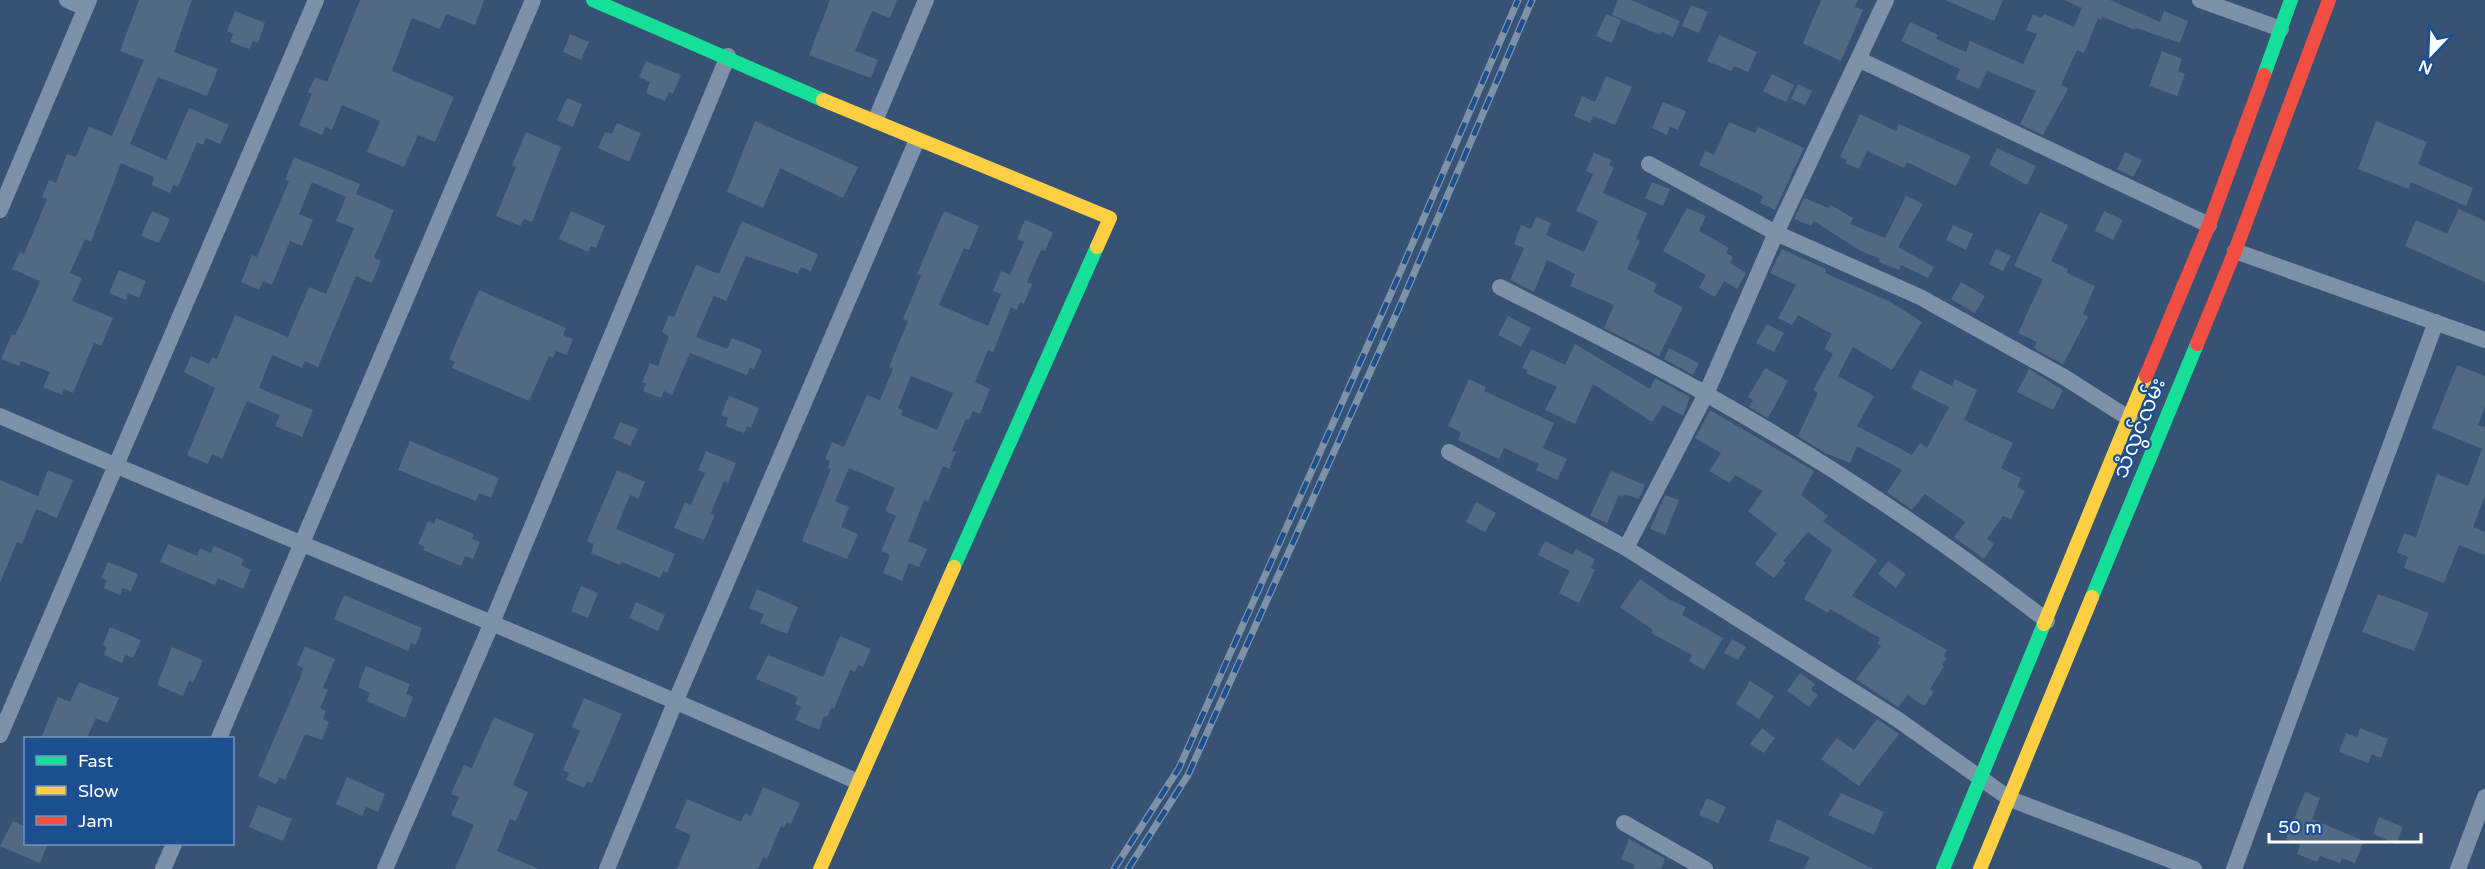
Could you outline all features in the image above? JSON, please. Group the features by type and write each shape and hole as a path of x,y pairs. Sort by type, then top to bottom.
{"main road":[{"path":"593,0 728,56 916,140 1110,218 820,869"},
{"name":"သံလွင်လမ်း","path":"1943,869 2209,225 2290,0"},
{"name":"သံလွင်လမ်း","path":"1980,869 2235,251 2329,0"}],"street":[{"path":"0,210 6,177 87,4 67,0"},
{"path":"0,735 316,0"},
{"path":"219,737 533,0"},
{"path":"875,121 926,0"},
{"path":"1626,548 1706,393 1776,233 1886,0"},
{"path":"2200,0 2281,29"},
{"path":"385,869 491,625 728,56"},
{"path":"1858,59 2209,225"},
{"path":"608,869 676,700 916,140"},
{"path":"1649,164 1776,233 1920,297 2064,377 2130,419"},
{"path":"2235,251 2485,340"},
{"path":"1500,286 1706,393 1812,457 1961,554 2047,621"},
{"path":"2234,869 2436,322"},
{"path":"0,416 491,625 676,700 858,782"},
{"path":"1449,452 1626,548 1897,718 2010,799 2188,868"},
{"path":"2458,869 2485,797"},
{"path":"1624,823 1705,869"},
{"path":"163,869 173,845"}],"building":[{"path":"139,0 192,0 174,52 218,69 207,96 158,77 130,144 166,160 189,108 229,125 220,144 206,138 203,145 197,142 178,187 173,185 170,193 152,185 154,177 121,163 91,242 85,239 70,273 82,278 72,301 113,318 101,346 94,343 73,393 64,389 62,395 43,387 50,372 21,361 19,366 1,359 12,334 15,335 25,316 40,281 12,269 20,252 24,254 47,199 42,197 49,180 56,183 67,154 76,157 89,126 112,136 144,60 120,51"},
{"path":"360,0 484,0 475,25 446,14 440,29 412,18 392,71 454,97 435,142 418,135 404,167 367,152 380,121 342,105 332,130 325,127 322,135 299,125 312,94 308,92 315,77 327,82"},
{"path":"830,0 897,0 890,18 872,11 855,51 878,60 871,78 809,55"},
{"path":"1618,0 1631,0 1680,21 1673,37 1662,32 1661,35 1612,15"},
{"path":"1821,0 1858,0 1855,7 1863,10 1841,61 1803,43"},
{"path":"1945,0 2003,0 1994,21"},
{"path":"2064,0 2110,0 2160,22 2164,11 2188,21 2180,43 2136,28 2135,30 2103,17 2101,20 2098,18 2084,53 2077,50 2061,85 2068,89 2043,135 2020,124 2036,91 1987,71 1979,89 1956,79 1960,69 1901,41 1910,22 1938,35 1936,39 1966,52 1970,41 2023,64 2037,34 2026,30 2033,14 2042,18 2044,14 2074,27 2082,8"},
{"path":"1691,5 1708,12 1699,33 1682,26"},
{"path":"235,11 265,23 258,43 253,41 249,49 230,42 233,34 227,31"},
{"path":"1606,14 1621,20 1612,43 1596,36"},
{"path":"570,34 589,42 581,60 563,52"},
{"path":"1719,35 1757,52 1748,72 1734,66 1731,71 1707,61"},
{"path":"2162,51 2182,59 2178,71 2185,74 2177,96 2149,86"},
{"path":"646,61 681,75 673,94 669,92 665,101 646,93 650,82 639,77"},
{"path":"1772,74 1794,85 1786,102 1763,91"},
{"path":"1606,76 1632,87 1615,125 1593,116 1590,123 1574,116 1582,96 1595,102"},
{"path":"1798,84 1812,91 1805,105 1791,99"},
{"path":"567,98 582,104 573,127 557,120"},
{"path":"1663,102 1686,111 1678,130 1670,127 1667,135 1652,128"},
{"path":"1860,114 1896,131 1899,124 1971,156 1956,186 1907,162 1904,168 1867,151 1859,169 1845,163 1847,160 1840,157"},
{"path":"755,121 858,167 843,198 780,168 763,208 727,192"},
{"path":"2376,121 2427,142 2418,164 2473,188 2466,206 2411,182 2409,189 2358,169"},
{"path":"1729,122 1755,133 1758,127 1804,148 1775,210 1760,203 1763,196 1699,165 1705,151 1714,155"},
{"path":"617,123 641,133 629,162 598,148 605,132 612,134"},
{"path":"526,132 561,147 532,222 524,219 520,226 496,216 516,167 512,165"},
{"path":"1997,148 2036,166 2027,185 1989,165"},
{"path":"2125,152 2142,160 2133,177 2117,169"},
{"path":"1594,153 1611,160 1609,165 1614,167 1603,193 1647,213 1636,239 1640,241 1627,269 1657,284 1653,292 1683,307 1659,356 1604,328 1614,305 1570,286 1575,274 1547,260 1534,292 1510,280 1524,248 1514,244 1521,225 1531,229 1536,217 1551,223 1546,235 1584,252 1598,221 1576,211 1593,174 1586,171"},
{"path":"294,157 360,184 356,194 394,210 374,258 381,261 372,283 356,276 318,367 305,361 302,368 272,355 259,388 313,410 302,437 275,426 280,415 247,401 222,459 212,454 208,464 187,455 215,388 184,372 191,356 209,364 212,357 217,359 235,315 288,337 309,287 326,294 354,228 336,221 346,197 312,182 299,214 313,220 302,246 290,241 272,285 263,281 259,290 241,282 252,255 257,257 289,181 285,180"},
{"path":"1652,182 1670,189 1663,206 1645,198"},
{"path":"1906,196 1923,204 1898,247 1934,267 1928,278 1901,265 1899,270 1879,262 1880,259 1859,250 1814,221 1811,226 1794,219 1804,198 1829,208 1831,205 1853,218 1850,224 1885,238"},
{"path":"1687,208 1706,216 1699,231 1729,248 1726,253 1733,257 1730,263 1746,273 1737,289 1724,281 1715,297 1699,288 1706,275 1663,251"},
{"path":"2459,209 2485,221 2485,282 2405,246 2416,220 2447,234"},
{"path":"152,211 170,219 159,243 141,236"},
{"path":"571,211 605,226 596,248 591,246 588,252 559,239"},
{"path":"944,211 979,226 969,250 964,248 939,305 988,326 1001,294 993,291 1001,271 1010,275 1024,242 1017,239 1025,220 1053,232 1045,251 1041,250 1027,282 1032,284 1024,304 1020,302 1017,310 1011,307 993,352 988,350 975,382 990,389 980,414 973,411 969,420 966,419 952,451 956,452 949,469 943,466 928,502 924,500 908,541 927,549 919,567 909,563 902,581 883,573 890,555 881,551 896,516 885,511 895,488 849,468 835,501 849,507 841,527 858,534 847,559 802,541 831,469 828,468 830,461 825,459 832,442 844,447 867,395 880,400 893,369 889,367 908,321 903,319 921,276 917,274","holes":["911,376 953,393 937,430 901,415 903,410 898,408"]},
{"path":"2104,211 2123,220 2113,240 2095,231"},
{"path":"2040,212 2068,225 2051,261 2068,269 2067,273 2095,286 2083,314 2088,317 2063,364 2038,351 2034,347 2037,342 2018,333 2043,279 2014,266"},
{"path":"742,221 818,254 811,271 801,267 798,274 746,256 726,301 714,296 696,337 727,349 732,338 762,350 754,369 750,368 747,375 690,353 672,395 664,391 661,398 643,391 646,384 642,382 650,363 658,366 669,336 662,332 669,315 674,317 696,265 719,274"},
{"path":"1953,225 1973,234 1966,250 1946,240"},
{"path":"1782,249 1826,269 1825,273 1889,301 1922,322 1892,370 1853,347 1838,376 1874,396 1857,426 1912,455 1920,443 1927,448 1949,407 1911,388 1920,370 1952,386 1955,379 1977,390 1964,420 2013,443 2001,468 2021,478 2017,487 2025,491 2011,519 2003,516 1987,539 1994,544 1984,559 1954,537 1965,522 1925,494 1912,510 1887,492 1902,470 1857,446 1850,463 1825,453 1798,436 1818,393 1813,390 1833,354 1824,349 1832,334 1798,315 1792,325 1778,318 1796,285 1770,273"},
{"path":"1996,249 2011,256 2003,271 1989,264"},
{"path":"119,270 146,281 139,298 128,293 126,300 109,293"},
{"path":"1961,282 1985,296 1975,313 1951,299"},
{"path":"479,290 566,328 563,335 573,339 567,355 556,351 553,358 549,356 529,401 452,368 455,362 449,359"},
{"path":"1508,316 1531,328 1521,347 1498,335"},
{"path":"1767,324 1784,333 1774,352 1756,343"},
{"path":"1575,344 1650,389 1655,378 1690,397 1683,416 1663,405 1652,422 1593,384 1575,424 1545,410 1557,387 1526,373 1527,370 1522,368 1531,349 1565,365"},
{"path":"1669,348 1699,363 1693,375 1664,359"},
{"path":"2457,365 2485,376 2485,406 2478,425 2485,427 2485,496 2473,527 2485,532 2485,555 2459,545 2444,583 2404,568 2408,557 2397,552 2404,533 2416,537 2437,474 2468,486 2482,449 2432,428"},
{"path":"1765,368 1788,381 1768,418 1749,407 1753,400 1748,397"},
{"path":"2029,369 2063,390 2053,410 2017,392"},
{"path":"1469,379 1486,387 1484,391 1554,423 1543,448 1567,459 1557,480 1536,470 1539,464 1504,448 1499,459 1458,440 1461,432 1448,426"},
{"path":"729,396 759,408 751,428 747,426 744,433 725,426 728,418 721,415"},
{"path":"1710,410 1814,471 1801,495 1828,516 1823,521 1877,560 1852,596 1947,650 1944,656 1947,658 1942,665 1944,666 1930,689 1934,692 1924,706 1908,695 1898,707 1856,679 1881,646 1877,644 1880,638 1830,609 1828,613 1804,599 1832,550 1808,532 1783,561 1786,563 1774,578 1755,564 1777,534 1748,511 1763,491 1735,475 1730,483 1709,471 1721,453 1695,438"},
{"path":"620,422 638,429 630,446 613,438"},
{"path":"410,441 499,478 491,498 479,493 476,501 398,470"},
{"path":"706,451 736,463 728,483 724,481 711,513 715,515 704,540 674,528 685,502 691,505 705,473 698,470"},
{"path":"48,470 73,480 57,518 36,509 22,544 17,542 0,583 0,480 38,496"},
{"path":"617,470 645,482 638,499 630,495 616,529 675,554 667,573 663,571 660,578 622,562 620,565 591,553 594,544 587,541"},
{"path":"1611,471 1645,485 1639,499 1624,494 1623,497 1619,495 1607,523 1590,516"},
{"path":"1665,495 1679,500 1665,535 1650,529"},
{"path":"1476,502 1496,513 1485,532 1466,522"},
{"path":"436,518 474,534 472,539 480,542 473,559 465,556 461,566 423,550 425,547 418,544 428,521 434,524"},
{"path":"1545,541 1573,555 1576,549 1595,559 1591,568 1595,570 1579,603 1559,593 1570,571 1538,555"},
{"path":"168,544 197,556 200,548 211,553 214,546 244,559 241,565 251,570 243,589 218,578 215,585 160,562"},
{"path":"1888,561 1906,574 1896,588 1878,574"},
{"path":"108,562 138,574 131,591 123,588 120,595 104,588 107,580 101,578"},
{"path":"1640,579 1670,600 1686,607 1682,615 1723,638 1704,670 1689,661 1692,655 1651,633 1653,630 1620,607"},
{"path":"581,586 598,593 588,618 571,611"},
{"path":"757,589 798,607 787,634 760,623 764,614 749,608"},
{"path":"2378,594 2429,613 2414,651 2362,632"},
{"path":"344,595 422,628 416,645 411,643 408,651 334,619"},
{"path":"636,602 665,615 658,631 629,618"},
{"path":"110,627 141,640 133,658 125,655 122,663 104,655 107,647 103,645"},
{"path":"840,636 871,649 863,667 858,665 855,672 850,670 834,709 831,708 827,717 824,716 819,730 795,720 801,707 795,704 798,697 756,679 768,655 823,677"},
{"path":"1732,639 1746,647 1738,660 1724,653"},
{"path":"305,646 335,659 323,688 328,690 320,708 326,711 323,719 329,722 322,740 305,734 285,780 279,777 276,784 258,776 301,676 303,668 297,665"},
{"path":"172,647 203,660 193,683 189,681 183,696 157,685"},
{"path":"366,666 410,684 406,694 413,697 405,718 367,701 370,693 358,687"},
{"path":"1800,673 1815,684 1811,690 1818,695 1809,707 1787,691"},
{"path":"1750,681 1774,696 1759,719 1736,704"},
{"path":"79,682 119,698 108,723 96,718 87,737 41,737 58,697 70,702"},
{"path":"584,698 622,714 592,783 587,781 584,788 566,780 569,773 563,770 580,731 572,727"},
{"path":"494,717 534,734 513,785 528,792 516,821 510,819 497,851 539,869 455,869 474,825 451,815 459,797 451,794 464,765 472,768"},
{"path":"1877,719 1899,734 1859,786 1821,759 1837,738 1854,750"},
{"path":"1762,728 1775,738 1764,753 1750,744"},
{"path":"2360,728 2388,739 2381,758 2372,754 2368,763 2339,752 2346,733 2357,737"},
{"path":"347,777 385,794 378,812 366,807 362,816 336,804"},
{"path":"763,787 800,803 791,824 787,822 784,828 781,826 767,859 763,857 758,869 677,869 691,835 675,828 687,799 741,822 745,813 751,816"},
{"path":"2305,792 2320,798 2312,819 2364,841 2355,863 2342,858 2340,863 2320,856 2317,862 2297,854 2300,845 2286,839"},
{"path":"1841,793 1884,812 1874,835 1828,815"},
{"path":"1707,798 1726,807 1718,823 1699,815"},
{"path":"258,805 292,819 283,841 249,827"},
{"path":"2379,817 2403,827 2396,844 2373,834"},
{"path":"1777,819 1873,869 1804,869 1810,857 1769,841"},
{"path":"13,821 24,826 24,845 47,845 40,863 0,846"},
{"path":"1629,839 1665,859 1661,869 1634,869 1635,865 1621,859"}],"railway":[{"path":"1114,869 1179,768 1392,291 1518,0"},
{"path":"1128,869 1188,775 1399,308 1532,0"}],"traffic: fast":[{"path":"593,0 823,100"},
{"path":"2264,75 2291,0"},
{"path":"954,567 1097,247"},
{"path":"2092,597 2197,344"},
{"path":"1943,869 2044,624"}],"traffic: slow":[{"path":"823,100 1110,218 1097,247"},
{"path":"2044,624 2146,376"},
{"path":"820,869 954,567"},
{"path":"1980,869 2092,597"}],"traffic: jam":[{"path":"2197,344 2235,251 2329,0"},
{"path":"2146,376 2209,225 2264,75"}]}
